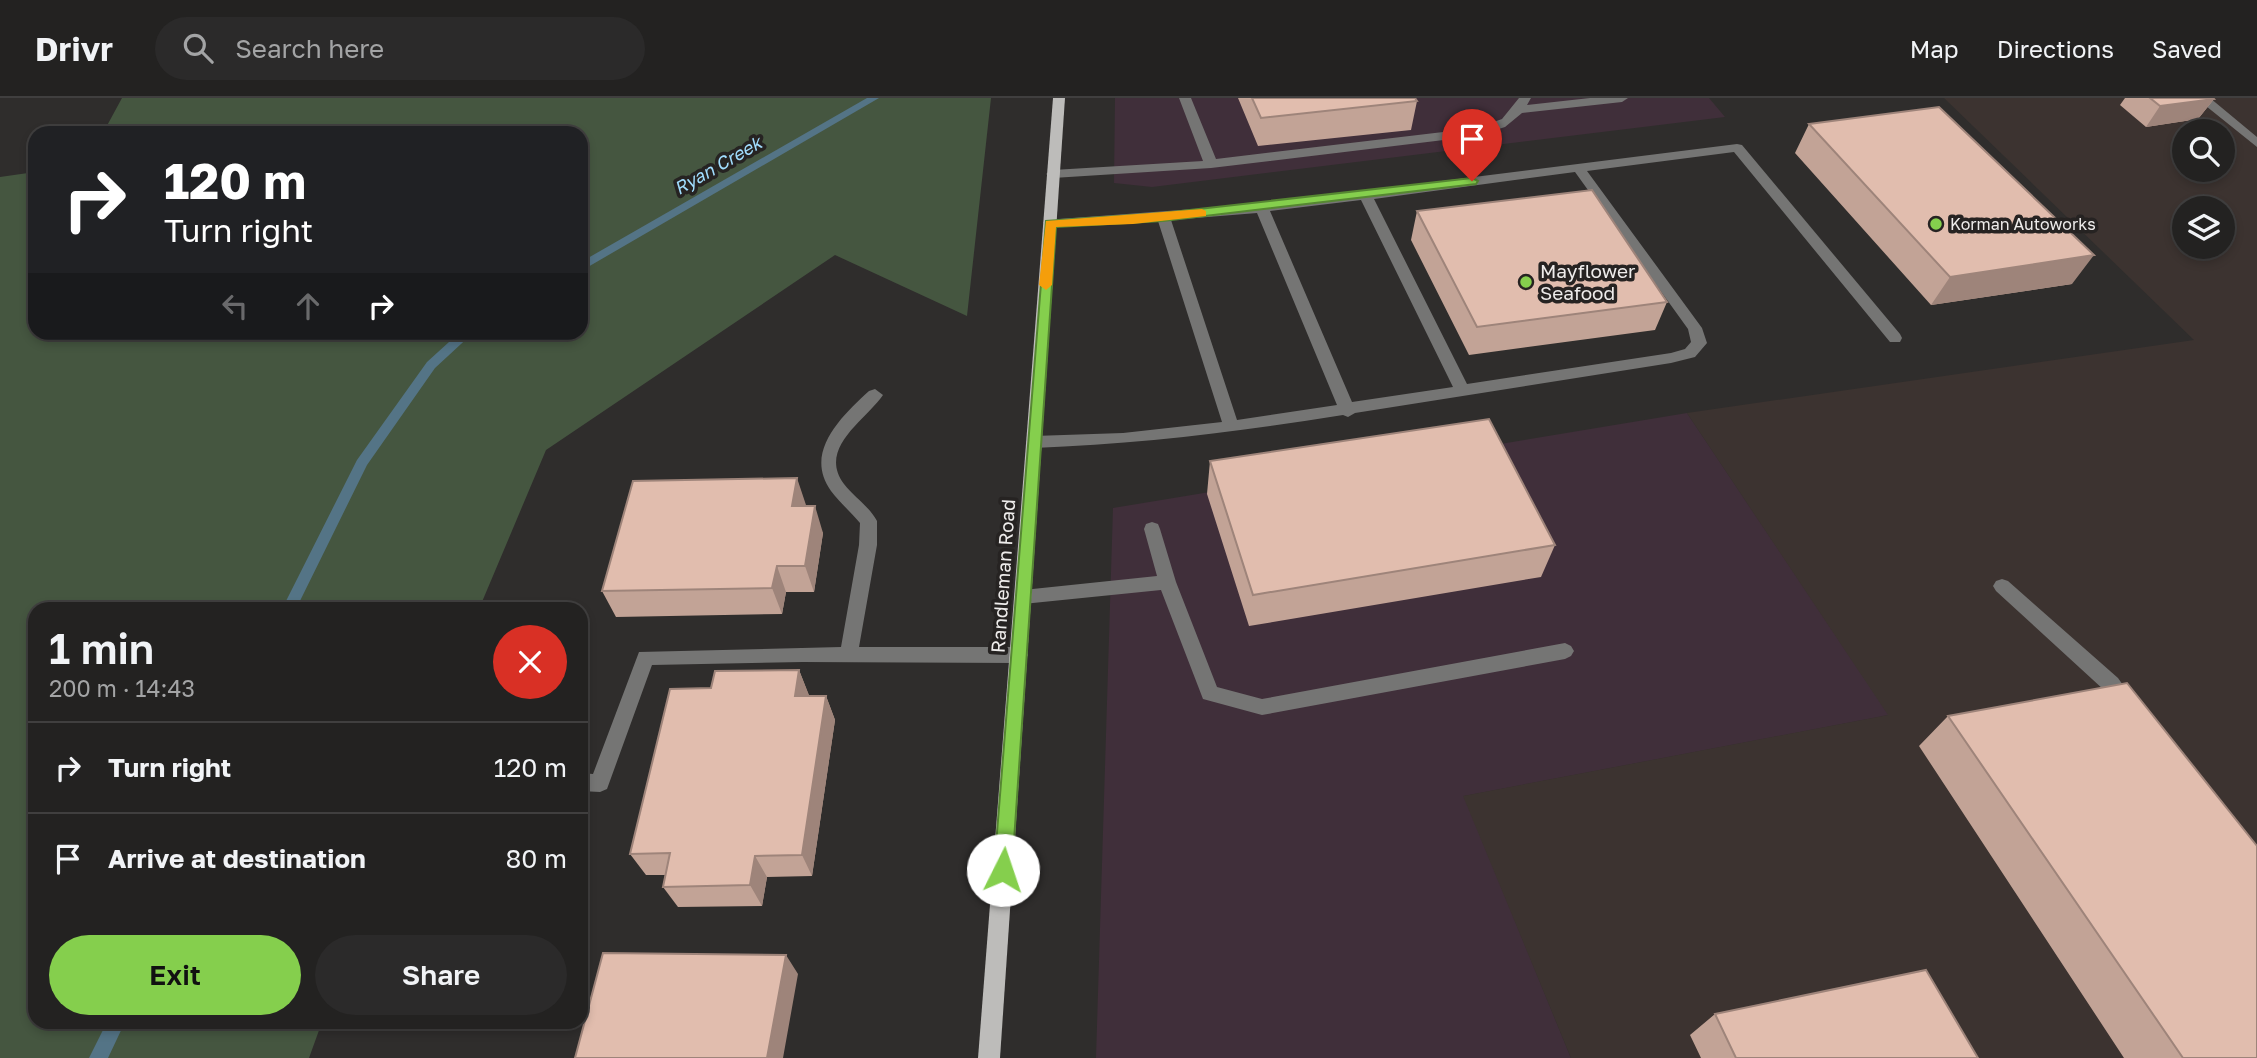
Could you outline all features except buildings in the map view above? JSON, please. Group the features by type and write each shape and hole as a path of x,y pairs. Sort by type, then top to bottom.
{"main road":[{"name":"Randleman Road","path":"989,1058 1059,98"}],"lane":[{"path":"1185,98 1211,164"},
{"path":"1053,174 1211,164 1477,132 1500,126 1515,118 1522,104 1622,98"},
{"path":"2202,98 2257,143"},
{"path":"1050,223 1163,217 1261,207 1737,148 1895,338"},
{"path":"1034,442 1147,437 1231,427 1348,411 1690,353 1699,343 1695,328 1578,168"},
{"path":"1366,195 1463,392"},
{"path":"1261,207 1348,411"},
{"path":"1163,217 1231,427"},
{"path":"849,654 868,545 869,521 835,484 827,463 833,444 848,421 874,395"},
{"path":"1152,529 1167,582 1210,693 1262,707 1565,651"},
{"path":"1023,597 1167,582"},
{"path":"2002,586 2111,684 2136,713"},
{"path":"588,782 600,783 645,657 1018,655"}],"shaded area":[{"path":"1115,98 1709,98 1725,117 1152,187 1114,183"},
{"path":"1944,98 2257,98 2257,1058 1571,1058 1463,796 1888,715 1687,413 2194,340"},
{"path":"1687,413 1889,715 1464,796 1571,1058 1096,1058 1113,508"}],"green space":[{"path":"122,98 991,98 967,316 835,255 546,450 482,602 28,602 28,1029 319,1029 309,1058 0,1058 0,177 28,173 28,340 588,340 588,126 107,126"}],"waterway":[{"name":"Ryan Creek","path":"588,263 874,98"},
{"name":"Ryan Creek","path":"292,602 362,463 431,365 459,340"},
{"name":"Ryan Creek","path":"98,1058 112,1029"}],"slow traffic":[{"path":"1046,285 1050,223 1133,220 1202,213"}],"place":[{"name":"Korman Autoworks","path":"1936,224"},
{"name":"Mayflower Seafood","path":"1526,282"}],"route":[{"path":"1003,870 1050,223 1133,220 1472,181"}]}
